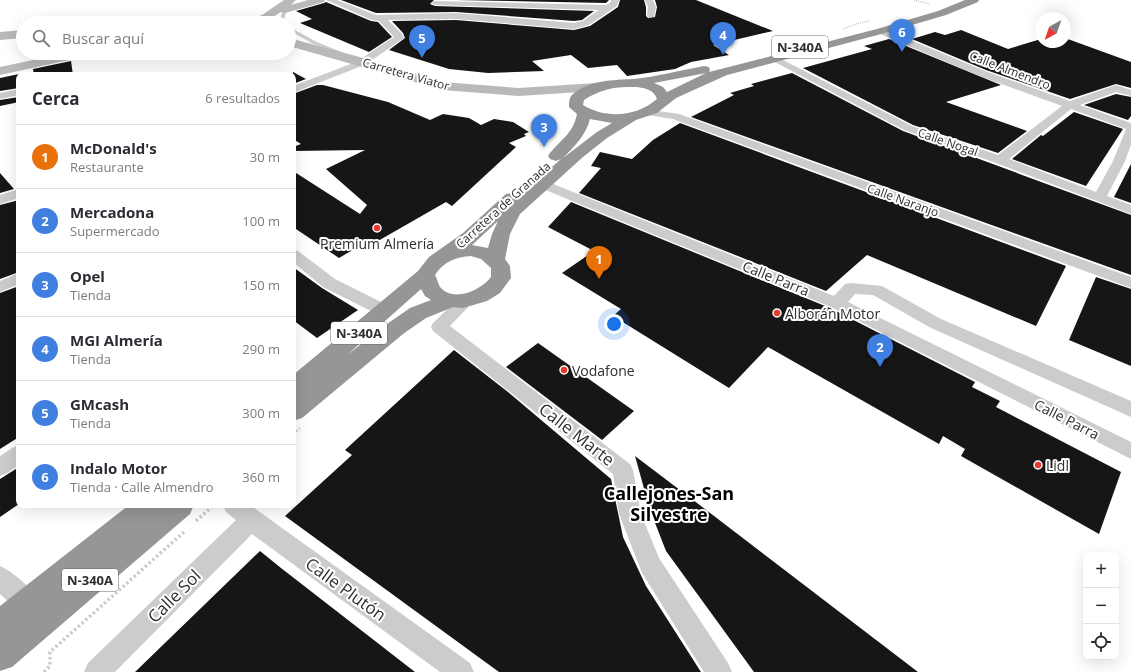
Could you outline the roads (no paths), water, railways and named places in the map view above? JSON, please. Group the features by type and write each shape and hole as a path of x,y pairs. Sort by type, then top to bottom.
{"highway":[{"name":"N-340A","path":"962,0 962,2 923,16 709,69 596,87 577,98 580,110 596,117 612,119 641,114 708,76 772,58 881,31 942,13 974,0"},
{"name":"N-340A","path":"635,82 654,86 662,93 662,101"},
{"name":"Carretera de Granada","path":"445,255 470,237 547,165 584,123 580,110"},
{"name":"Carretera de Granada","path":"495,259 499,236 505,222 513,211 583,149 602,135 641,114"},
{"name":"N-340A","path":"296,406 302,393 385,311 425,275 428,268 434,262 445,255 464,251 473,251 485,253 495,259 501,267 502,277 496,287 480,297 459,300 418,314 302,393"},
{"path":"425,275 427,286 433,294 459,300"},
{"name":"N-340A","path":"0,626 146,508"},
{"name":"N-340A","path":"0,655 186,520"}],"main road":[{"path":"263,16 270,14 292,0"},
{"path":"279,16 296,0"},
{"path":"285,10 320,0"},
{"path":"0,36 16,35"},
{"name":"Carretera Viator","path":"296,44 442,86 535,92 596,87"},
{"name":"Carretera Viator","path":"296,49 362,63 441,92 546,102"},
{"path":"0,71 51,60"},
{"path":"561,105 580,110"}],"street":[{"path":"330,0 375,18 456,16 566,26 586,23 609,8 614,4 615,0"},
{"path":"649,0 652,7 651,15"},
{"path":"435,16 435,1 546,3 609,8"},
{"path":"537,24 546,3"},
{"path":"296,89 362,63 399,38 381,18"},
{"name":"Calle Almendro","path":"881,31 981,73 1068,106 1131,127"},
{"name":"Calle Nogal","path":"772,58 908,128 1000,160 1131,210"},
{"path":"1000,160 1068,106 1116,88 1131,93"},
{"path":"0,96 16,93"},
{"name":"Calle Naranjo","path":"662,101 675,116"},
{"name":"Calle Naranjo","path":"641,114 675,116 1131,283"},
{"path":"1100,198 1119,161 1131,130"},
{"path":"1119,161 1131,166"},
{"name":"Calle Parra","path":"543,184 837,303 1131,450"},
{"path":"0,200 16,194"},
{"path":"296,256 329,283 385,311"},
{"path":"0,287 16,279"},
{"path":"837,303 851,288 876,290 935,323 1131,409"},
{"name":"Calle Marte","path":"459,300 439,326 623,470 630,514 650,565 718,672"},
{"path":"0,467 16,456"},
{"name":"Calle Sol","path":"97,672 242,513"},
{"name":"Calle Plutón","path":"242,513 461,672"},
{"path":"0,578 27,604"}],"lane":[{"path":"283,16 285,10"},
{"path":"296,32 315,43 362,63"}],"place":[{"name":"Indalo Motor","path":"902,52"},
{"name":"MGI Almería","path":"723,55"},
{"name":"GMcash","path":"422,58"},
{"name":"Opel","path":"544,147"},
{"name":"Premium Almería","path":"377,228"},
{"name":"McDonald's","path":"599,279"},
{"name":"Alborán Motor","path":"777,313"},
{"name":"Mercadona","path":"880,367"},
{"name":"Vodafone","path":"564,370"},
{"name":"Lidl","path":"1038,465"}],"district":[{"name":"Callejones-San Silvestre","path":"669,503"}]}
